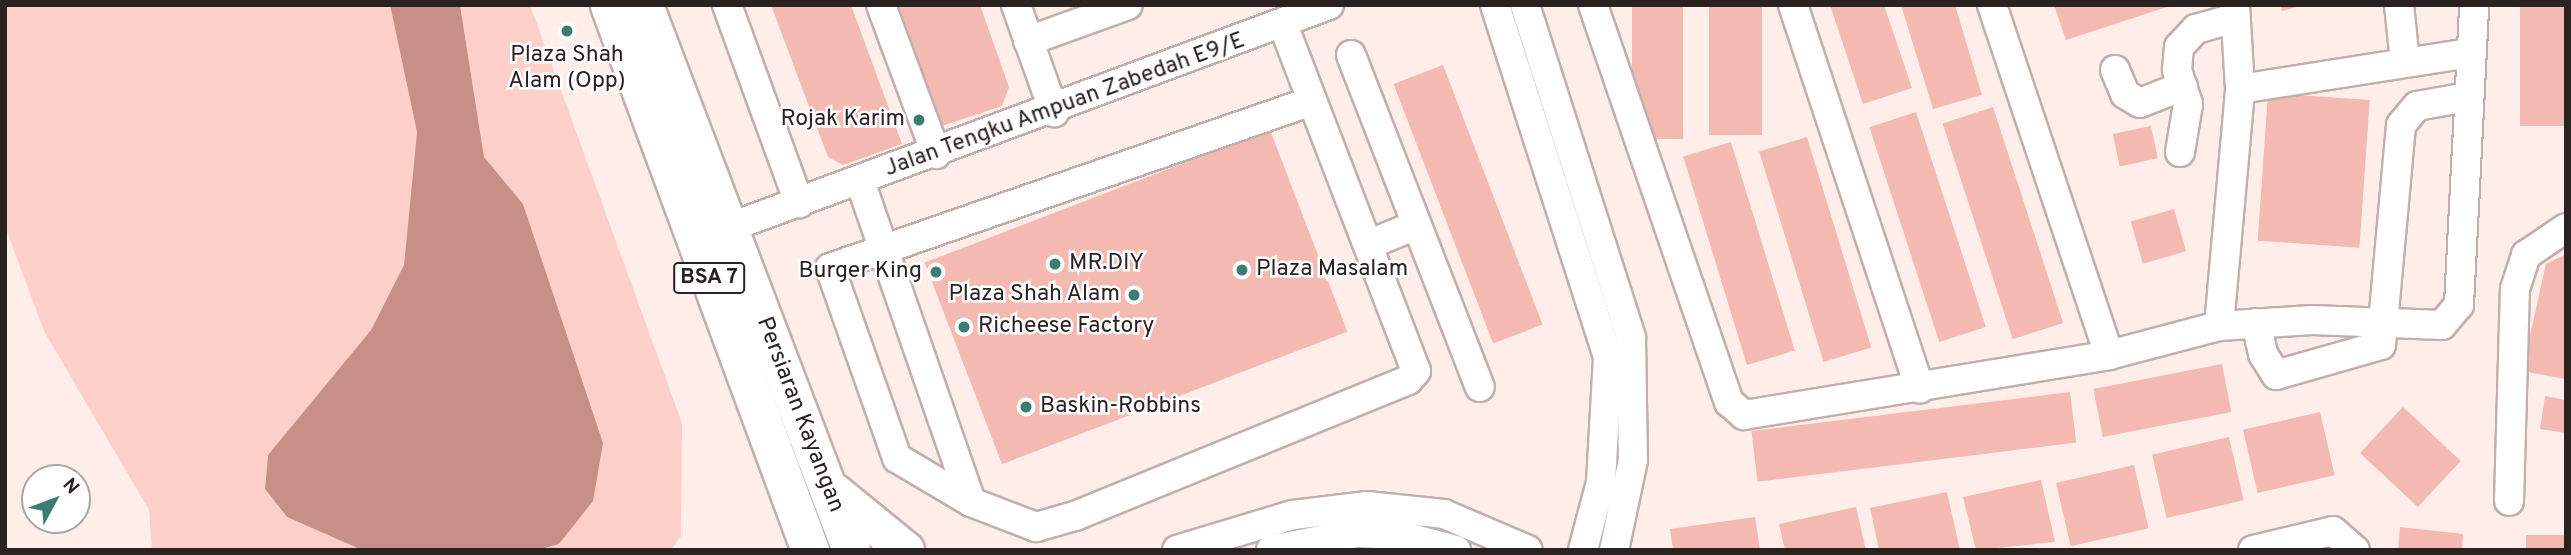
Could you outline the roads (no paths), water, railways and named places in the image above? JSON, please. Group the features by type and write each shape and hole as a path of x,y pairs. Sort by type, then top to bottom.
{"main road":[{"name":"Persiaran Kayangan","path":"609,5 810,550"},
{"name":"Persiaran Kayangan","path":"644,5 851,550"},
{"path":"825,484 905,550"},
{"path":"780,550 789,497"}],"street":[{"path":"727,5 799,203"},
{"path":"881,5 936,154"},
{"path":"1016,5 1054,112"},
{"path":"1028,41 1128,5"},
{"name":"Jalan Tengku Ampuan Zabedah E9/E","path":"728,228 1054,112 1329,5"},
{"path":"1495,5 1608,357 1601,482 1583,550"},
{"path":"1525,5 1631,338 1633,460 1614,550"},
{"path":"1593,5 1733,409 1744,415 2109,355 2219,326 2388,320 2442,325 2459,305 2467,97 2474,5"},
{"path":"1793,5 1920,388"},
{"path":"1992,5 2109,355"},
{"path":"2399,5 2405,62"},
{"path":"2180,152 2188,104 2183,86 2179,47 2196,29 2235,11 2240,89 2219,326"},
{"path":"1283,25 1417,361 1408,380 1035,527 971,502 897,458 829,276 836,262 885,253 1312,101"},
{"path":"2240,89 2470,53"},
{"path":"1351,55 1480,387"},
{"path":"2115,70 2125,94 2140,103 2183,86"},
{"path":"2256,323 2271,371 2284,375 2381,345 2388,320 2401,125 2417,106 2467,97"},
{"path":"860,181 971,502"},
{"path":"1370,244 1416,225"},
{"path":"2508,501 2515,289 2526,255 2566,228"},
{"path":"1177,550 1255,539 1334,509 1410,507 1444,514 1528,550"},
{"path":"2253,550 2333,531 2351,544"},
{"path":"1271,550 1356,533 1399,534 1455,550"}],"place":[{"name":"Plaza Shah Alam (Opp)","path":"567,31"},
{"name":"Rojak Karim","path":"919,120"},
{"name":"MR.DIY","path":"1055,264"},
{"name":"Plaza Masalam","path":"1242,270"},
{"name":"Burger King","path":"936,272"},
{"name":"Plaza Shah Alam","path":"1134,295"},
{"name":"Richeese Factory","path":"964,327"},
{"name":"Baskin-Robbins","path":"1026,407"}]}
